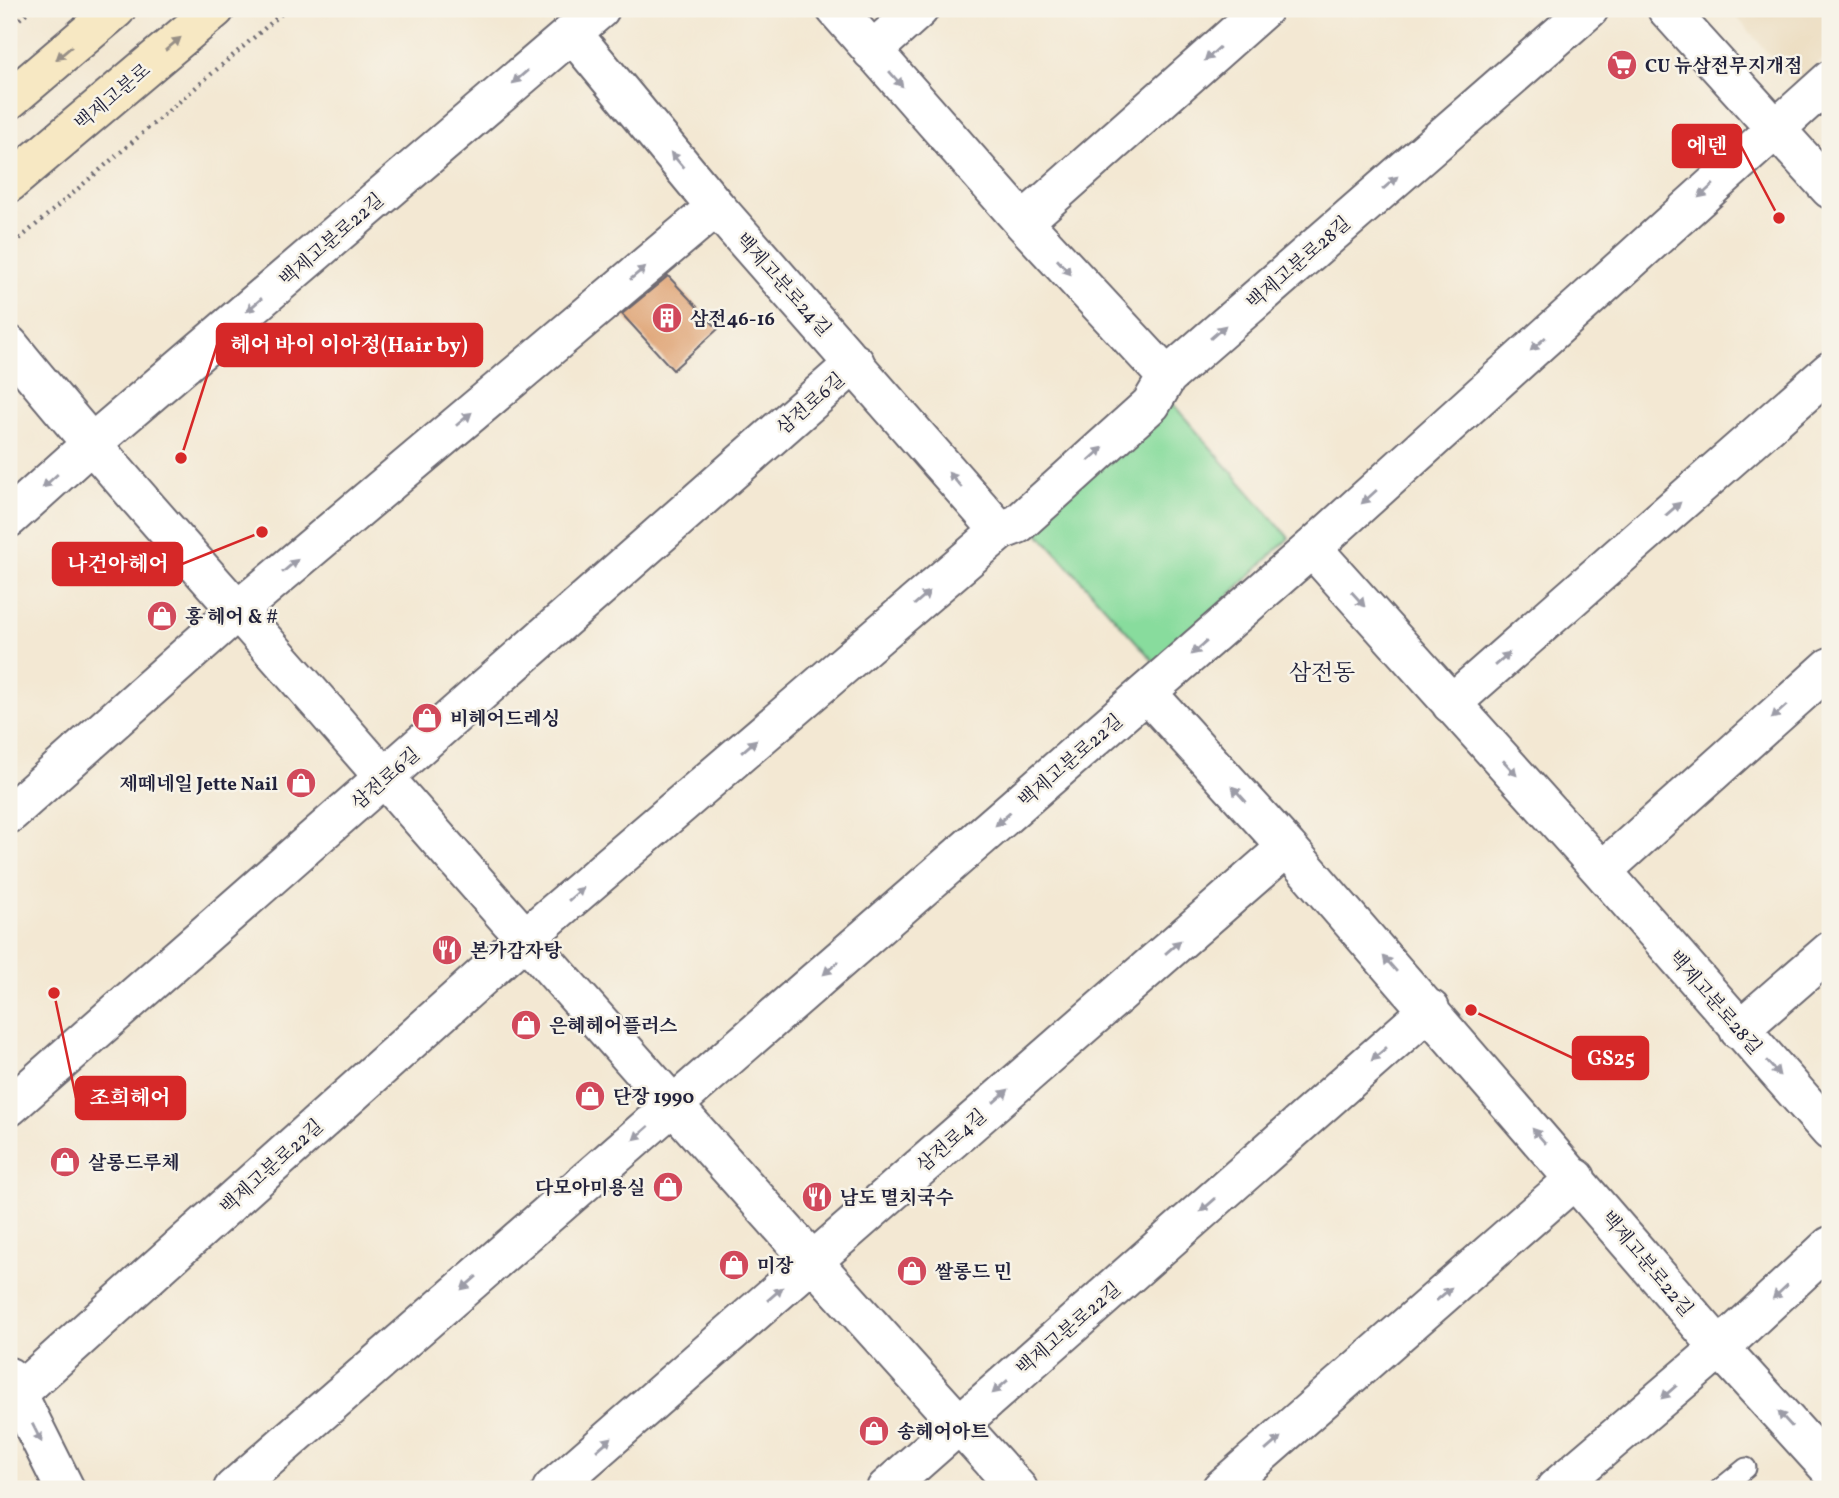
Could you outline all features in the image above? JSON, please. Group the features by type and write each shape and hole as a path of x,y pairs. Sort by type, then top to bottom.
{"main road":[{"path":"9,100 116,9"},
{"name":"백제고분로","path":"9,183 215,9"}],"street":[{"path":"572,33 600,9"},
{"path":"836,9 1023,222 1167,377"},
{"path":"872,51 919,9"},
{"path":"1023,222 1264,9"},
{"name":"백제고분로28길","path":"1167,377 1589,9"},
{"path":"1667,9 1830,189"},
{"name":"백제고분로24길","path":"572,33 716,207 1000,531"},
{"name":"백제고분로22길","path":"90,444 572,33"},
{"path":"1147,693 1312,548 1830,80"},
{"path":"9,814 238,610 716,207"},
{"path":"9,345 90,444 524,939 1018,1489"},
{"name":"삼전로6길","path":"9,1107 855,363"},
{"path":"1451,704 1830,371"},
{"name":"백제고분로22길","path":"13,1386 524,939 1000,531 1018,524 1151,404 1167,377"},
{"path":"9,518 90,444"},
{"name":"백제고분로28길","path":"1312,548 1602,871 1830,1131"},
{"path":"1602,871 1830,667"},
{"name":"백제고분로22길","path":"233,1489 1147,693 1430,1009 1720,1348 1830,1469"},
{"name":"삼전로4길","path":"552,1489 1287,847"},
{"path":"1739,1030 1830,951"},
{"name":"백제고분로22길","path":"886,1489 1430,1009"},
{"path":"1222,1489 1576,1178"},
{"path":"1555,1489 1720,1348 1830,1246"},
{"path":"13,1386 65,1489"}],"lane":[{"path":"1720,1489 1746,1468"}],"path":[{"path":"9,28 31,9"},
{"path":"9,248 288,9"}],"shaded area":[{"path":"1730,9 1830,9 1830,53 1795,85"}],"green space":[{"path":"1166,396 1289,538 1157,665 1026,519"}],"building":[{"name":"삼전46-16","path":"668,276 718,329 673,370 622,314"}],"place":[{"name":"CU 뉴삼전무지개점","path":"1622,65"},
{"name":"에덴","path":"1779,218"},
{"name":"삼전46-16","path":"667,318"},
{"name":"헤어 바이 이아정(Hair by)","path":"181,458"},
{"name":"나건아헤어","path":"262,532"},
{"name":"홍 헤어 & #","path":"162,616"},
{"name":"비헤어드레싱","path":"427,718"},
{"name":"제떼네일 Jette Nail","path":"301,783"},
{"name":"본가감자탕","path":"447,950"},
{"name":"조희헤어","path":"54,993"},
{"name":"GS25","path":"1471,1010"},
{"name":"은혜헤어플러스","path":"526,1025"},
{"name":"단장 1990","path":"590,1096"},
{"name":"살롱드루체","path":"65,1162"},
{"name":"다모아미용실","path":"668,1187"},
{"name":"남도 멸치국수","path":"817,1197"},
{"name":"미장","path":"734,1265"},
{"name":"쌀롱드 민","path":"912,1271"},
{"name":"송헤어아트","path":"874,1431"}],"district":[{"name":"삼전동","path":"1322,672"}]}
